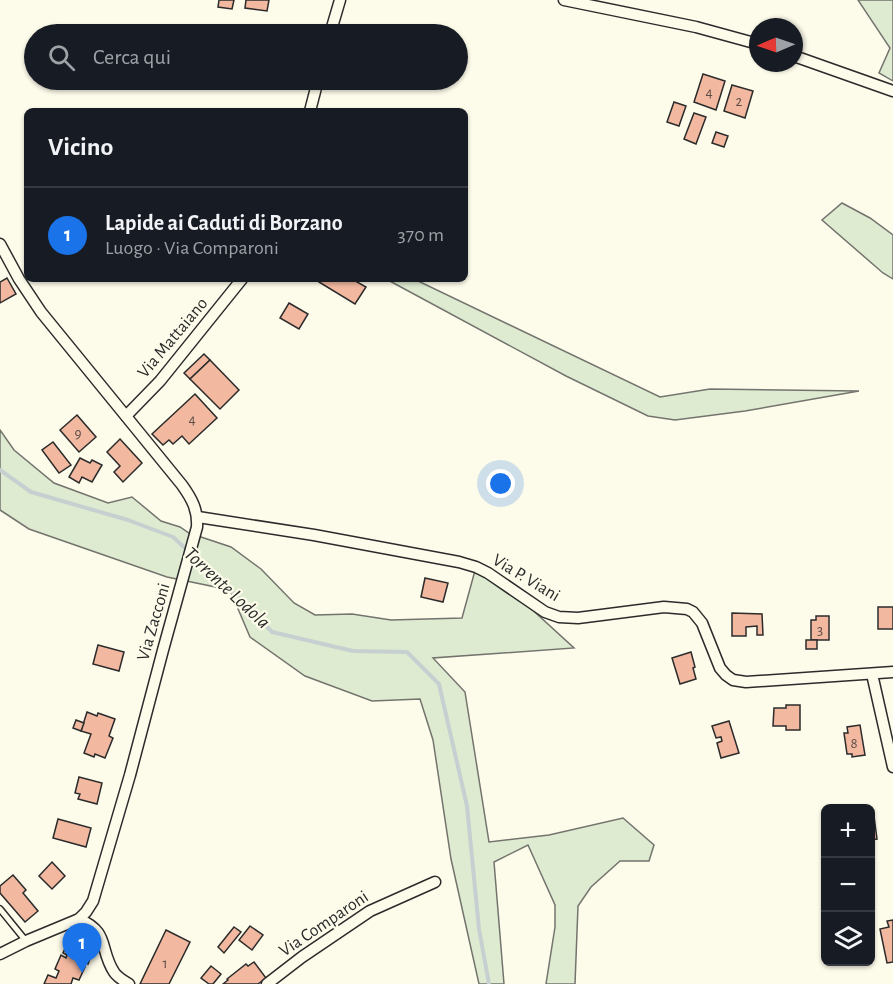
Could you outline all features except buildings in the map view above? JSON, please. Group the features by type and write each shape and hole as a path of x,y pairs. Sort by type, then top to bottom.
{"street":[{"path":"333,24 340,0"},
{"path":"564,0 696,27 749,42"},
{"path":"803,59 893,91"},
{"path":"311,108 315,90"},
{"path":"0,244 40,312 182,485 193,501 198,522"},
{"name":"Via Mattaiano","path":"126,416 160,381 241,282"},
{"name":"Via Zacconi","path":"79,919 86,912 97,892 198,522"},
{"name":"Via P. Viani","path":"198,522 314,535 459,562 488,573 545,612 559,616 578,618 663,607 687,609 693,612 702,623 720,668 733,680 746,682 893,672"},
{"path":"872,674 893,766"},
{"name":"Via Comparoni","path":"267,984 370,911 435,882"},
{"path":"0,954 79,919 89,923 100,933 115,974 129,984"}],"lane":[{"path":"0,909 26,941"}],"green space":[{"path":"858,0 893,0 893,81 879,73 890,48"},
{"path":"842,203 870,218 893,235 893,279 822,220"},
{"path":"392,282 420,282 660,397 710,389 859,391 745,411 675,420 648,416 566,376"},
{"path":"0,430 14,450 54,483 108,503 132,497 161,521 231,547 261,569 294,603 315,615 352,614 391,620 462,618 476,567 502,582 574,648 433,658 465,692 489,842 549,835 623,818 654,845 649,861 620,861 591,887 578,906 575,984 546,984 555,927 555,905 528,845 494,862 504,984 479,984 451,859 433,740 420,699 372,701 305,676 250,637 230,590 167,577 29,529 0,510"}],"waterway":[{"name":"Torrente Lodola","path":"0,470 31,492 128,520 173,537 272,632 353,651 407,652 439,684 467,806 479,929 489,984"}],"place":[{"name":"Lapide ai Caduti di Borzano","path":"82,973"}]}
